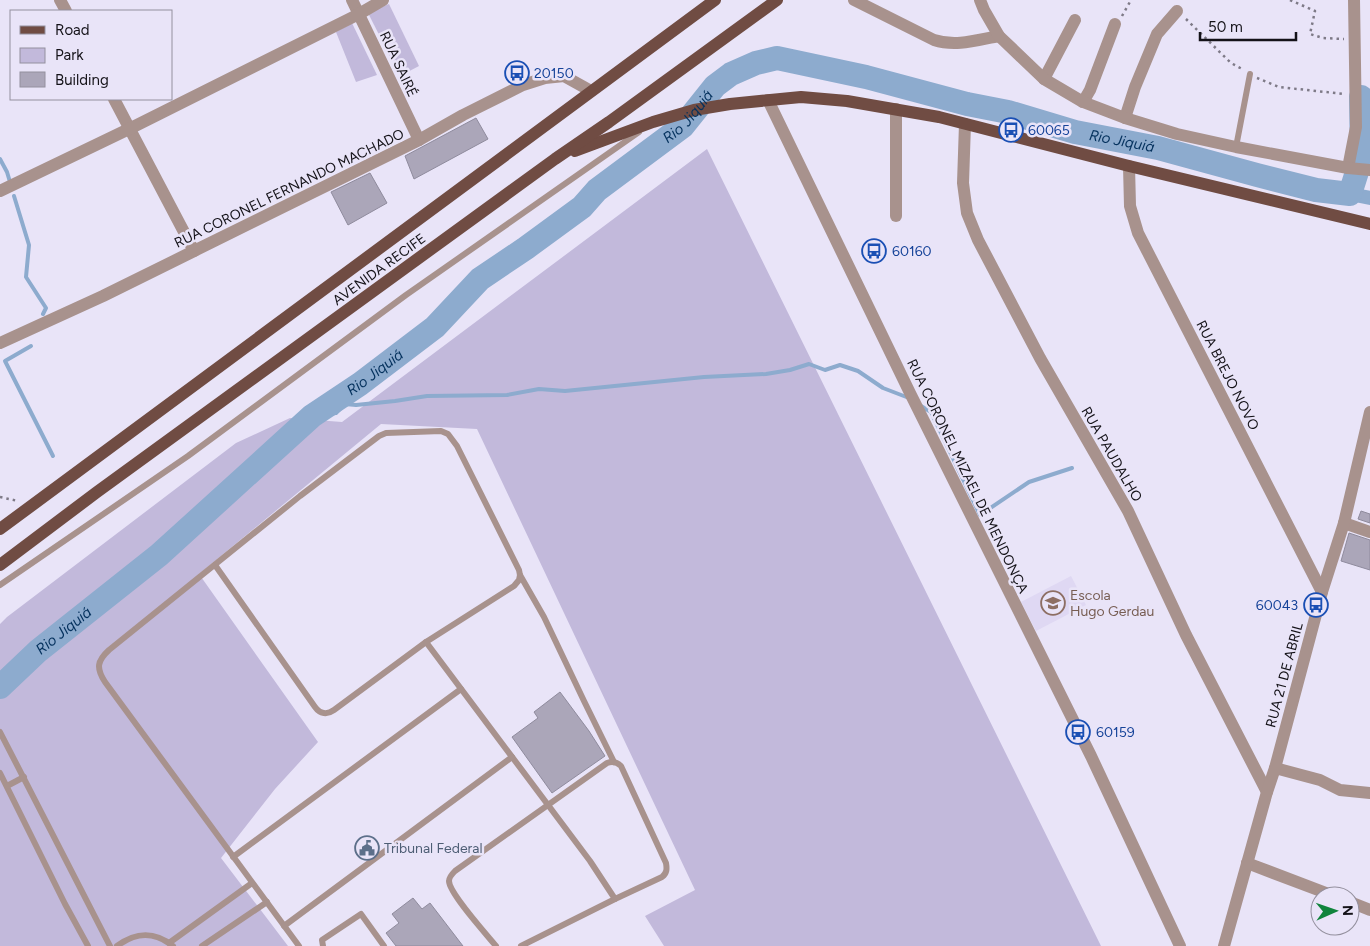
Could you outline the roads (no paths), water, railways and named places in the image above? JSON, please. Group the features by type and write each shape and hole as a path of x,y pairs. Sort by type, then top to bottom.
{"main road":[{"name":"AVENIDA RECIFE","path":"0,528 715,0"},
{"name":"AVENIDA RECIFE","path":"0,565 97,492 777,0"},
{"path":"555,159 653,122 694,110 730,104 801,97 847,101 938,117 1129,166 1370,224"}],"street":[{"name":"RUA SAIRÉ","path":"352,0 419,140"},
{"path":"0,191 359,14 383,0"},
{"path":"854,0 942,43 952,44 999,36"},
{"path":"980,0 999,36 1044,79 1084,102 1125,118 1177,134 1236,147 1369,170"},
{"path":"1351,168 1356,127 1354,0"},
{"path":"1125,118 1135,87 1157,34 1177,11"},
{"path":"1044,79 1075,20"},
{"path":"1084,102 1115,24"},
{"name":"RUA CORONEL FERNANDO MACHADO","path":"0,343 103,296 419,140 523,85 545,78 564,76 591,91"},
{"path":"115,100 194,251"},
{"name":"RUA CORONEL MIZAEL DE MENDONÇA","path":"768,100 920,414 1091,756 1180,946"},
{"path":"896,110 896,216"},
{"name":"RUA PAUDALHO","path":"965,124 963,183 967,213 978,240 1040,358 1128,511 1186,636 1267,792"},
{"name":"RUA BREJO NOVO","path":"1129,166 1130,206 1138,233 1322,592"},
{"name":"RUA 21 DE ABRIL","path":"1224,946 1275,768 1322,592 1344,523 1370,412"},
{"path":"1344,523 1370,532"},
{"path":"1275,768 1320,780 1340,790 1370,793"},
{"path":"1247,863 1310,887"}],"lane":[{"path":"1236,147 1250,74"},
{"path":"0,585 188,456 406,295 653,122"},
{"path":"299,946 114,695 101,676 99,665 100,660 109,650 300,496 379,436 394,432 441,431 448,434 457,446 520,575 544,617 614,762"},
{"path":"215,565 314,707 323,714 334,710 426,642 514,586 519,580 520,575"},
{"path":"426,642 590,861 615,899"},
{"path":"233,857 461,689"},
{"path":"0,732 110,946"},
{"path":"284,926 512,757"},
{"path":"496,946 451,888 449,878 455,871 607,763 618,763 632,787 666,863 665,874 521,946"},
{"path":"0,773 88,946"},
{"path":"7,786 24,777"},
{"path":"117,946 134,936 146,934 157,937 171,945 252,883"},
{"path":"202,946 267,902"},
{"path":"323,946 322,940 361,914 384,946"}],"waterway":[{"name":"Rio Jiquiá","path":"0,687 38,651 159,555 312,416 360,384 435,327 480,279 582,207 597,190 683,126 715,86 731,74 756,63 777,58 866,77 967,104 1008,112 1075,132 1158,148 1316,190 1350,194 1362,156 1361,97"},
{"path":"0,159 10,182"},
{"path":"1350,194 1370,198"},
{"path":"14,196 29,245 26,277 46,308 43,314"},
{"path":"31,346 5,361 53,456"},
{"path":"312,416 336,413 345,404 356,405 427,396 507,395 539,389 565,391 704,377 766,374 790,370 809,364 825,370 840,365 858,371 883,388 909,398"},
{"path":"921,406 931,412 980,515 1029,482 1072,468"}],"place":[{"name":"20150","path":"517,73"},
{"name":"60065","path":"1011,130"},
{"name":"60160","path":"874,251"},
{"name":"Escola Hugo Gerdau","path":"1053,603"},
{"name":"60043","path":"1316,605"},
{"name":"60159","path":"1078,732"},
{"name":"Tribunal Federal","path":"367,848"}]}
